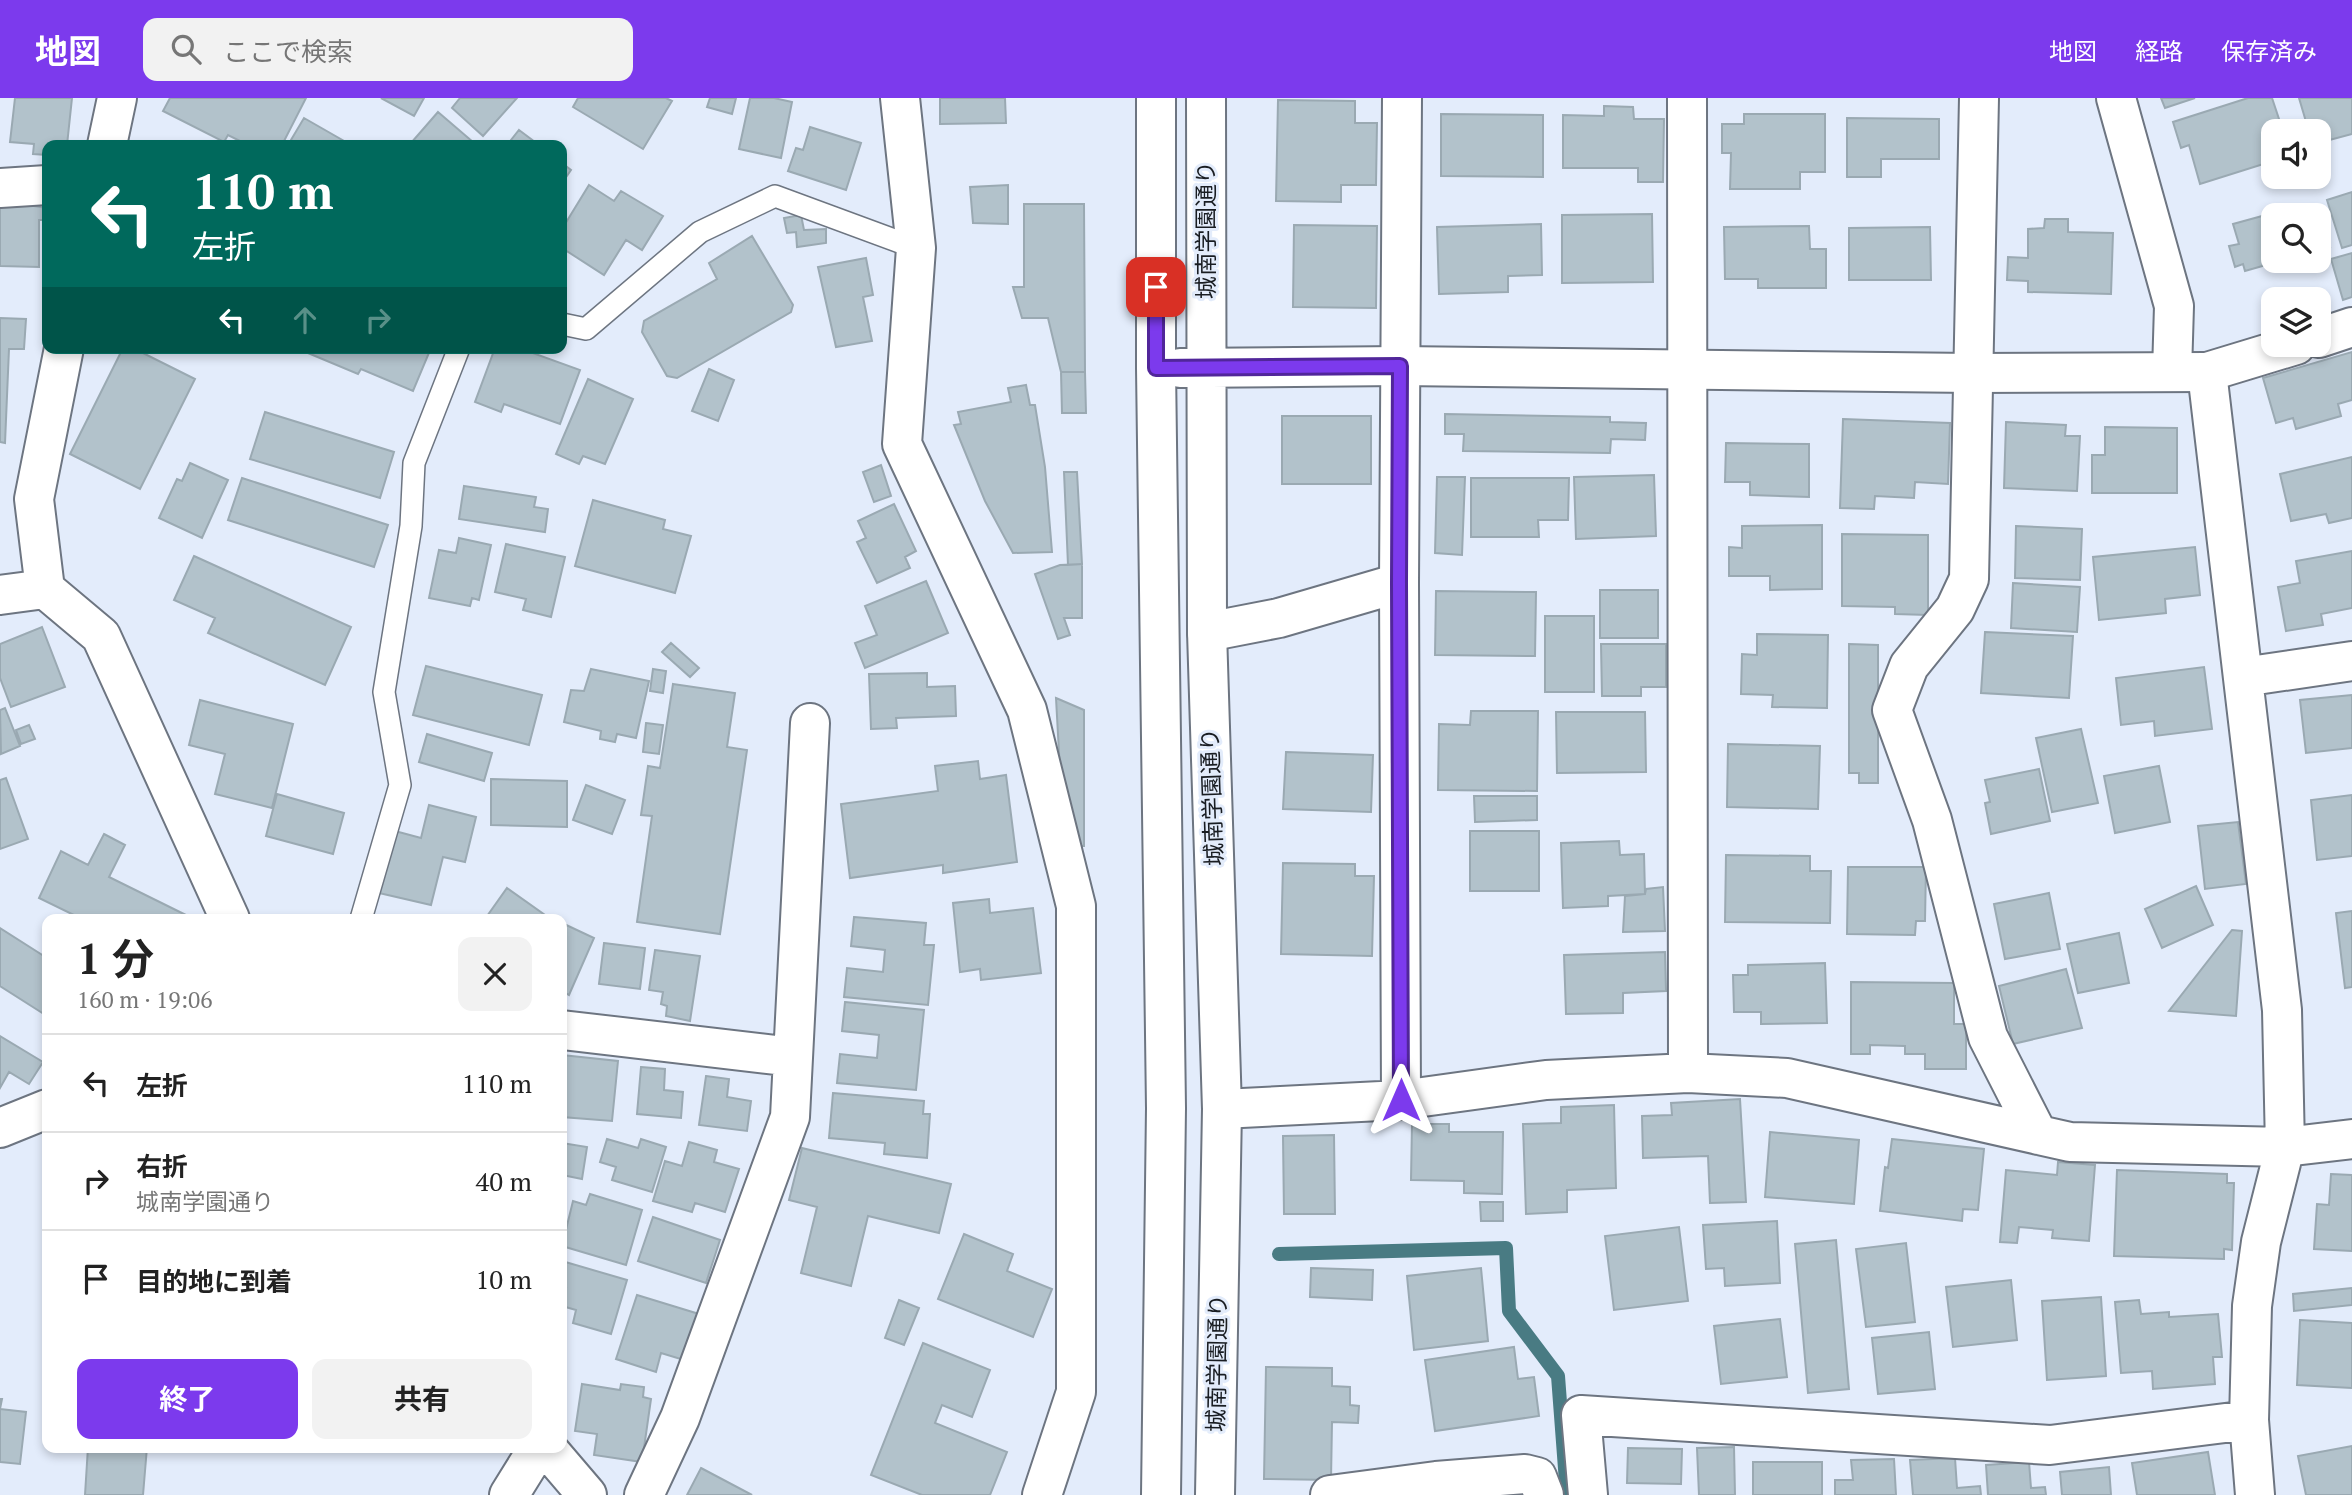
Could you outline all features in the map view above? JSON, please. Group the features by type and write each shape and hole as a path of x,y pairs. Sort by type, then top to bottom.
{"street":[{"path":"108,140 117,98"},
{"path":"900,98 916,248 902,444 1027,710 1076,906 1076,1392 1042,1495"},
{"path":"1156,98 1156,368 1167,1108 1160,1495"},
{"name":"城南学園通り","path":"1206,98 1207,632 1222,1108 1215,1495"},
{"path":"1401,1100 1399,583 1402,98"},
{"path":"1687,98 1688,1073"},
{"path":"1979,98 1969,579 1955,608 1909,666 1892,710 1932,820 1989,1037 2038,1135"},
{"path":"2116,98 2190,372 2243,677 2282,1010 2285,1147 2261,1242 2252,1306 2249,1420 2255,1495"},
{"path":"0,188 42,185"},
{"path":"2331,334 2352,327"},
{"path":"62,354 17,498 44,589 101,636 228,914"},
{"path":"1156,368 1400,366 1972,373 2190,372 2261,354"},
{"path":"1207,632 1279,618 1399,583"},
{"path":"0,595 44,589"},
{"path":"2243,677 2352,661"},
{"path":"644,1495 680,1418 790,1118 810,723"},
{"path":"567,1031 793,1057"},
{"path":"1222,1108 1401,1100 1546,1080 1688,1073 1787,1078 2070,1142 2285,1147 2352,1139"},
{"path":"0,1128 42,1110"},
{"path":"1588,1495 1581,1415 2050,1445 2249,1420"},
{"path":"509,1495 533,1453"},
{"path":"551,1453 587,1495"},
{"path":"1330,1495 1436,1488 1525,1474 1537,1477 1544,1495"}],"lane":[{"path":"567,325 586,329 700,232 775,195 916,248"},
{"path":"362,914 400,785 384,692 411,526 414,463 457,354"}],"building":[{"path":"15,98 72,98 68,140 42,140 42,155 33,154 34,144 10,142"},
{"path":"170,98 306,98 285,140 238,140 228,135 225,140 220,140 163,111"},
{"path":"381,98 424,98 414,116"},
{"path":"460,98 517,98 483,136 452,108"},
{"path":"578,98 666,98 672,101 643,149 573,107"},
{"path":"710,98 736,98 732,114 707,107"},
{"path":"750,98 774,98 792,102 781,158 739,149"},
{"path":"940,98 1005,98 1006,123 940,124"},
{"path":"2161,98 2195,98 2165,108"},
{"path":"2248,98 2272,98 2279,119 2261,119 2261,165 2200,184 2189,145 2181,148 2173,122"},
{"path":"2299,98 2352,98 2352,134 2331,140 2331,119 2305,119"},
{"path":"1278,100 1355,101 1355,123 1377,123 1376,185 1341,185 1341,202 1276,201"},
{"path":"1604,106 1633,107 1634,119 1664,119 1663,182 1638,182 1638,168 1563,168 1563,115 1604,116"},
{"path":"438,112 471,140 414,140"},
{"path":"1441,114 1543,115 1543,177 1441,176"},
{"path":"1744,114 1825,114 1825,172 1800,172 1800,189 1730,189 1731,153 1722,153 1722,124 1744,124"},
{"path":"304,118 342,140 291,140"},
{"path":"1847,118 1939,119 1939,159 1881,159 1881,177 1847,177"},
{"path":"810,127 861,143 846,190 788,171 796,148 803,150"},
{"path":"519,130 532,140 511,140"},
{"path":"589,185 614,201 621,191 663,216 642,250 626,240 604,275 567,251 567,221"},
{"path":"1008,185 1008,224 973,223 970,187"},
{"path":"2352,192 2352,245 2342,248 2331,213 2331,203 2327,200"},
{"path":"0,201 42,207 42,220 39,220 39,267 0,266"},
{"path":"1024,204 1084,204 1085,372 1061,372 1048,318 1022,318 1013,287 1024,287"},
{"path":"1652,214 1653,282 1562,283 1562,215"},
{"path":"801,215 804,230 826,229 826,243 797,247 796,232 787,233 784,218"},
{"path":"2261,216 2261,266 2245,271 2243,264 2235,267 2229,246 2239,244 2233,224"},
{"path":"2045,219 2068,219 2068,232 2113,233 2111,294 2028,292 2028,281 2007,280 2008,257 2028,258 2028,229 2044,228"},
{"path":"1541,224 1542,275 1508,276 1508,292 1439,294 1437,227"},
{"path":"1294,225 1377,226 1376,308 1293,307"},
{"path":"1809,226 1810,249 1826,249 1826,288 1758,288 1758,279 1725,279 1724,227"},
{"path":"1930,227 1931,280 1849,280 1849,228"},
{"path":"752,236 793,305 791,312 677,378 667,376 642,332 644,321 717,279 709,263"},
{"path":"2352,253 2352,297 2343,300 2331,259"},
{"path":"866,258 873,295 863,297 872,341 836,347 818,267"},
{"path":"0,318 26,319 24,349 9,349 5,443 0,442"},
{"path":"2352,352 2352,400 2338,404 2341,416 2296,429 2293,418 2276,423 2263,378"},
{"path":"120,354 145,354 195,379 140,489 70,454"},
{"path":"310,354 428,354 413,391 361,369 358,374"},
{"path":"493,354 536,354 580,370 560,424 504,404 501,412 475,402"},
{"path":"709,369 734,380 718,421 692,411"},
{"path":"1061,372 1085,372 1086,413 1062,413"},
{"path":"588,379 633,399 605,464 583,456 579,464 556,454"},
{"path":"1026,385 1030,405 1035,405 1045,467 1052,552 1013,553 985,501 954,425 961,424 958,412 1011,402 1008,388"},
{"path":"265,412 394,452 380,498 250,459"},
{"path":"1445,414 1610,417 1610,422 1646,423 1645,440 1611,439 1610,453 1463,451 1464,434 1445,434"},
{"path":"1282,416 1371,416 1371,484 1282,484"},
{"path":"1843,419 1950,423 1948,484 1915,482 1914,498 1875,496 1874,509 1840,508"},
{"path":"2006,422 2066,425 2065,436 2080,436 2077,491 2004,488"},
{"path":"2105,427 2177,428 2177,493 2092,493 2092,455 2105,455"},
{"path":"1726,443 1809,444 1809,497 1750,495 1750,482 1725,482"},
{"path":"2352,457 2352,518 2329,523 2326,514 2291,521 2280,474"},
{"path":"190,463 228,480 202,538 159,518 177,479 182,481"},
{"path":"881,465 891,496 874,502 863,472"},
{"path":"1064,472 1077,472 1082,564 1068,565"},
{"path":"1654,475 1656,536 1576,539 1574,477"},
{"path":"1437,477 1465,477 1462,555 1435,553"},
{"path":"242,478 388,525 374,567 228,520"},
{"path":"1471,478 1569,478 1568,520 1538,520 1539,537 1471,537"},
{"path":"464,486 536,497 534,507 548,509 545,532 459,519"},
{"path":"593,500 665,520 663,529 691,536 675,593 575,566"},
{"path":"894,504 916,551 905,557 910,568 877,583 857,542 866,538 858,521"},
{"path":"1822,525 1822,589 1770,590 1770,576 1729,576 1729,547 1742,548 1742,526"},
{"path":"2016,526 2082,529 2080,580 2015,578"},
{"path":"1842,534 1928,535 1928,615 1895,614 1895,607 1842,606"},
{"path":"459,538 491,545 479,600 472,598 470,606 429,598 439,550 456,553"},
{"path":"506,544 565,557 551,617 523,610 526,599 495,592"},
{"path":"2195,547 2200,595 2165,599 2166,613 2099,620 2093,557"},
{"path":"2352,551 2352,608 2321,614 2323,625 2286,631 2278,587 2300,583 2296,561"},
{"path":"194,556 351,627 325,685 208,633 215,618 174,600"},
{"path":"1082,564 1082,618 1064,618 1070,635 1058,639 1035,574 1060,565"},
{"path":"926,581 948,633 865,668 855,643 877,635 865,606"},
{"path":"2013,583 2080,587 2077,632 2011,628"},
{"path":"1600,590 1658,590 1658,638 1600,638"},
{"path":"1436,591 1536,592 1535,656 1435,655"},
{"path":"1545,616 1594,616 1594,692 1545,692"},
{"path":"42,627 65,687 11,707 0,678 0,644"},
{"path":"1985,632 2073,636 2069,698 1981,693"},
{"path":"1757,634 1828,635 1827,708 1772,707 1773,695 1741,694 1742,654 1757,655"},
{"path":"671,643 699,668 690,677 662,652"},
{"path":"1601,644 1666,644 1666,687 1641,687 1641,696 1602,696"},
{"path":"1849,644 1878,645 1878,783 1859,783 1859,773 1849,773"},
{"path":"426,666 542,695 529,745 413,715"},
{"path":"2204,667 2212,729 2155,736 2154,721 2121,725 2116,678"},
{"path":"591,669 649,681 636,738 617,734 615,742 600,739 601,731 564,722 571,690 584,691"},
{"path":"653,669 666,671 663,693 650,691"},
{"path":"927,673 927,687 955,686 956,716 896,718 897,728 871,729 869,674"},
{"path":"673,684 735,693 727,747 747,750 720,934 637,922 652,816 641,815 648,766 660,768"},
{"path":"2352,695 2352,748 2306,753 2300,700"},
{"path":"1056,698 1084,710 1084,846 1080,846 1061,789"},
{"path":"200,700 293,724 272,808 215,794 225,754 189,745"},
{"path":"5,708 20,746 1,754 0,710"},
{"path":"1471,711 1538,711 1537,791 1438,790 1439,724 1470,725"},
{"path":"1556,712 1645,712 1646,772 1557,773"},
{"path":"646,723 663,725 659,754 643,752"},
{"path":"29,725 35,739 21,744 16,730"},
{"path":"2081,729 2098,803 2052,812 2036,738"},
{"path":"427,734 492,753 484,781 419,762"},
{"path":"1728,744 1820,746 1818,809 1727,807"},
{"path":"1286,752 1373,755 1371,812 1283,809"},
{"path":"978,761 980,779 1006,775 1017,862 943,873 943,865 850,878 841,804 938,791 935,766"},
{"path":"2159,766 2170,822 2115,833 2104,776"},
{"path":"2039,769 2050,821 1991,834 1985,803 1990,802 1985,780"},
{"path":"6,778 28,839 0,849 0,780"},
{"path":"491,779 567,781 567,827 491,825"},
{"path":"586,785 625,800 612,834 573,820"},
{"path":"277,794 344,813 333,854 266,836"},
{"path":"2352,795 2352,856 2317,860 2311,800"},
{"path":"1474,796 1537,796 1537,820 1475,822"},
{"path":"429,805 476,817 465,862 443,857 431,905 379,893 395,831 421,838"},
{"path":"2238,822 2246,884 2205,889 2198,826"},
{"path":"1470,831 1539,831 1539,891 1470,891"},
{"path":"104,834 125,845 109,877 184,914 72,914 39,898 61,851 88,865"},
{"path":"1619,841 1620,855 1644,854 1645,894 1608,896 1608,906 1563,908 1561,843"},
{"path":"1726,855 1810,856 1810,871 1831,871 1830,923 1725,922"},
{"path":"1283,863 1355,864 1355,876 1374,876 1372,956 1281,954"},
{"path":"1848,867 1926,867 1925,921 1916,921 1915,935 1847,934"},
{"path":"2196,886 2213,925 2162,948 2145,909"},
{"path":"1663,887 1665,931 1623,932 1625,896 1645,894 1646,889"},
{"path":"507,888 544,914 489,914"},
{"path":"2049,893 2060,949 2005,959 1994,904"},
{"path":"989,899 990,913 1033,908 1041,973 981,980 980,969 960,972 953,903"},
{"path":"2352,911 2352,987 2345,988 2336,913"},
{"path":"854,917 926,923 924,945 934,945 928,1005 844,997 847,968 883,972 885,950 851,946"},
{"path":"567,925 594,938 569,995 567,994"},
{"path":"0,928 42,955 42,1013 0,986"},
{"path":"2232,930 2242,931 2236,1016 2169,1011"},
{"path":"2119,933 2129,983 2078,993 2067,944"},
{"path":"604,943 645,948 640,989 599,984"},
{"path":"655,950 700,956 690,1021 666,1016 667,1006 661,1004 663,992 649,990"},
{"path":"1665,952 1666,991 1623,993 1623,1013 1566,1014 1564,955"},
{"path":"1825,963 1827,1023 1761,1024 1761,1012 1734,1012 1733,975 1748,975 1748,965"},
{"path":"2066,969 2082,1028 2013,1044 1999,986"},
{"path":"1851,982 1954,983 1954,1024 1966,1024 1966,1069 1925,1069 1925,1054 1905,1054 1905,1046 1870,1045 1870,1054 1851,1054"},
{"path":"845,1002 924,1010 916,1090 837,1083 840,1054 877,1058 879,1035 842,1031"},
{"path":"0,1036 42,1064 29,1084 9,1072 0,1088"},
{"path":"567,1056 618,1061 612,1121 567,1117"},
{"path":"641,1067 665,1069 664,1090 683,1092 681,1118 637,1114"},
{"path":"706,1076 729,1079 727,1097 751,1101 747,1131 699,1125"},
{"path":"833,1093 924,1101 923,1114 930,1114 927,1158 884,1154 885,1143 829,1138"},
{"path":"1740,1099 1746,1202 1710,1203 1708,1156 1643,1158 1642,1116 1672,1115 1671,1103"},
{"path":"1614,1105 1616,1188 1567,1190 1567,1212 1526,1214 1523,1124 1561,1123 1561,1107"},
{"path":"1412,1124 1449,1124 1449,1132 1503,1132 1502,1194 1464,1193 1464,1181 1411,1180"},
{"path":"1770,1132 1859,1140 1854,1204 1765,1197"},
{"path":"1334,1135 1335,1214 1284,1214 1283,1136"},
{"path":"607,1139 638,1148 641,1139 666,1147 652,1192 612,1180 616,1167 600,1162"},
{"path":"1892,1139 1984,1149 1978,1210 1963,1209 1962,1221 1880,1211 1885,1167 1888,1168"},
{"path":"689,1142 717,1150 714,1162 739,1169 725,1212 695,1203 692,1212 653,1201 665,1161 682,1166"},
{"path":"567,1144 587,1147 582,1179 567,1176"},
{"path":"802,1148 951,1184 939,1233 868,1216 851,1286 801,1273 817,1207 789,1200"},
{"path":"2058,1162 2095,1165 2089,1241 2052,1238 2053,1230 2019,1227 2017,1243 2000,1242 2006,1170 2057,1175"},
{"path":"2117,1170 2227,1174 2227,1183 2234,1183 2232,1250 2224,1249 2224,1259 2114,1256"},
{"path":"2331,1174 2352,1175 2352,1251 2314,1249 2317,1204 2329,1205"},
{"path":"590,1194 642,1210 626,1265 567,1247 567,1226 573,1201 586,1205"},
{"path":"1480,1202 1503,1202 1503,1221 1481,1221"},
{"path":"653,1217 720,1240 706,1283 638,1261"},
{"path":"1777,1221 1780,1283 1725,1286 1724,1268 1706,1269 1703,1225"},
{"path":"1679,1227 1688,1301 1614,1310 1605,1236"},
{"path":"964,1234 1013,1254 1007,1271 1052,1289 1033,1337 938,1299"},
{"path":"1836,1240 1849,1389 1808,1393 1795,1244"},
{"path":"1906,1243 1915,1322 1866,1327 1856,1249"},
{"path":"567,1262 627,1280 611,1334 573,1323 576,1310 567,1307"},
{"path":"1311,1268 1373,1270 1372,1300 1310,1297"},
{"path":"1481,1268 1488,1341 1414,1350 1407,1276"},
{"path":"2011,1280 2017,1340 1953,1347 1946,1287"},
{"path":"2352,1288 2352,1305 2294,1311 2293,1294"},
{"path":"637,1295 699,1314 684,1360 661,1353 656,1372 616,1359"},
{"path":"2101,1297 2106,1376 2047,1380 2042,1301"},
{"path":"899,1300 919,1308 904,1345 885,1338"},
{"path":"2139,1300 2141,1314 2169,1312 2169,1317 2218,1314 2222,1357 2213,1357 2215,1384 2153,1389 2152,1371 2121,1373 2115,1302"},
{"path":"1780,1319 1787,1377 1721,1384 1714,1326"},
{"path":"2300,1320 2352,1323 2352,1388 2297,1385"},
{"path":"1929,1332 1935,1389 1878,1394 1872,1338"},
{"path":"923,1343 990,1370 972,1417 942,1405 935,1423 1007,1452 990,1495 922,1495 871,1475"},
{"path":"1514,1347 1518,1379 1534,1377 1539,1416 1435,1431 1425,1360"},
{"path":"1266,1367 1332,1368 1332,1386 1350,1387 1350,1405 1359,1406 1358,1423 1332,1422 1331,1480 1264,1479"},
{"path":"582,1384 620,1390 621,1384 644,1387 643,1397 651,1399 642,1462 594,1455 597,1434 575,1431"},
{"path":"0,1409 26,1412 20,1464 0,1462"},
{"path":"2352,1446 2352,1495 2306,1495 2298,1456"},
{"path":"1734,1447 1735,1495 1699,1495 1697,1448"},
{"path":"1628,1448 1682,1449 1681,1484 1627,1483"},
{"path":"2208,1452 2215,1495 2137,1495 2132,1463"},
{"path":"88,1453 146,1453 143,1495 85,1495"},
{"path":"1955,1458 1957,1488 1980,1486 1981,1495 1913,1495 1910,1460"},
{"path":"1894,1459 1896,1495 1835,1495 1835,1480 1853,1480 1851,1460"},
{"path":"1753,1462 1822,1462 1822,1495 1753,1495"},
{"path":"2029,1462 2031,1488 2045,1487 2046,1495 1988,1495 1986,1465"},
{"path":"2109,1467 2111,1495 2062,1495 2060,1472"},
{"path":"701,1468 752,1495 687,1495"}],"waterway":[{"path":"1279,1254 1506,1248 1509,1311 1558,1376 1567,1495"}],"route":[{"path":"1156,287 1156,368 1400,366 1401,1100"}]}
